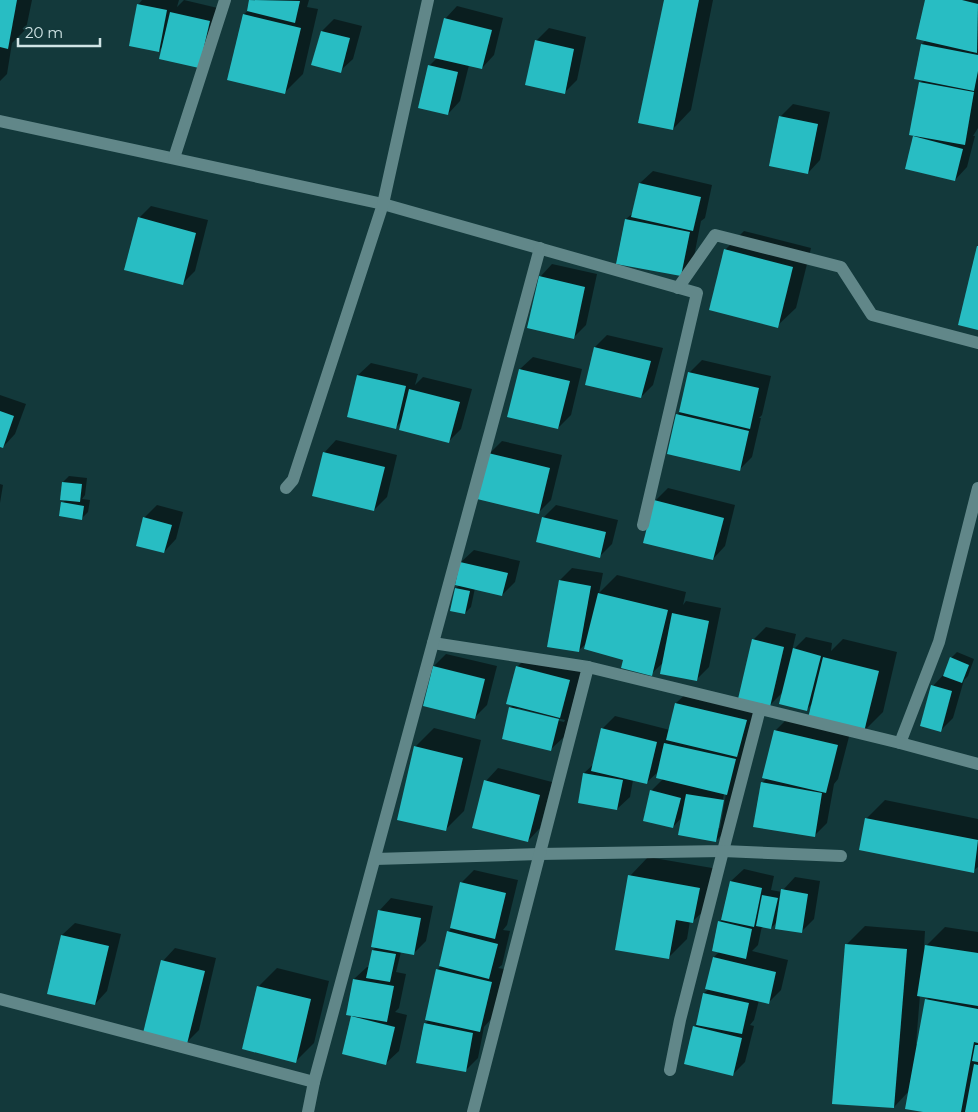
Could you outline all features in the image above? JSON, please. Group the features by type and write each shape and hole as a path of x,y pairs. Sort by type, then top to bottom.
{"street":[{"path":"174,158 225,0"},
{"path":"286,488 293,480 384,204 428,0"},
{"path":"0,121 384,204 698,293 644,525"},
{"path":"678,288 714,235 841,267 872,315 978,343"},
{"path":"308,1112 314,1082 540,248"},
{"path":"900,743 939,642 978,488"},
{"path":"433,643 588,667 900,743 978,764"},
{"path":"473,1112 588,667"},
{"path":"670,1070 680,1020 760,709"},
{"path":"375,859 724,851 841,856"},
{"path":"0,999 314,1082"}],"building":[{"path":"0,0 17,0 8,49 0,47"},
{"path":"249,0 300,1 295,23 247,11"},
{"path":"664,0 699,0 673,130 638,123"},
{"path":"925,0 962,0 978,4 977,53 916,39"},
{"path":"137,4 167,10 159,52 129,46"},
{"path":"170,12 210,21 199,68 159,59"},
{"path":"243,14 301,28 285,94 227,80"},
{"path":"444,18 492,30 482,69 434,58"},
{"path":"321,31 350,38 341,73 311,65"},
{"path":"535,40 574,49 565,94 525,85"},
{"path":"921,44 978,55 978,71 974,91 914,79"},
{"path":"428,65 458,72 448,115 418,108"},
{"path":"919,82 974,92 965,145 909,135"},
{"path":"779,116 818,124 808,174 769,166"},
{"path":"913,136 963,149 955,181 905,169"},
{"path":"639,183 701,197 693,231 631,217"},
{"path":"138,217 196,233 183,285 124,270"},
{"path":"625,219 690,232 681,276 616,264"},
{"path":"978,246 978,330 958,325"},
{"path":"724,249 793,267 778,328 709,310"},
{"path":"539,276 585,287 574,339 527,328"},
{"path":"594,347 651,361 641,398 585,385"},
{"path":"519,369 570,381 558,429 507,417"},
{"path":"688,372 759,388 750,429 679,412"},
{"path":"357,375 406,386 396,429 347,417"},
{"path":"409,389 460,402 449,443 399,430"},
{"path":"0,411 14,416 3,448 0,447"},
{"path":"676,414 749,431 740,471 667,454"},
{"path":"323,452 385,467 374,511 312,496"},
{"path":"488,453 550,468 539,514 477,499"},
{"path":"62,482 82,484 80,502 60,500"},
{"path":"654,500 724,518 713,560 643,543"},
{"path":"61,502 84,506 82,520 59,516"},
{"path":"143,517 172,525 164,553 136,546"},
{"path":"542,517 606,532 600,558 536,542"},
{"path":"460,562 508,573 502,596 455,585"},
{"path":"559,580 591,586 579,652 547,647"},
{"path":"455,588 470,591 465,614 450,611"},
{"path":"598,593 668,610 652,676 621,668 623,660 584,649"},
{"path":"672,613 709,621 697,681 660,674"},
{"path":"752,639 784,647 770,707 738,699"},
{"path":"793,648 821,656 807,711 779,704"},
{"path":"823,657 879,671 864,732 808,718"},
{"path":"950,657 969,665 962,683 943,676"},
{"path":"433,666 485,679 475,719 423,706"},
{"path":"516,666 570,680 560,718 506,704"},
{"path":"931,685 952,691 941,732 920,726"},
{"path":"675,703 747,720 737,757 666,740"},
{"path":"509,707 559,719 551,751 502,739"},
{"path":"601,728 657,742 647,784 591,771"},
{"path":"774,730 838,745 826,793 762,778"},
{"path":"664,743 736,759 727,795 656,778"},
{"path":"414,746 463,758 446,831 397,820"},
{"path":"583,773 623,780 617,810 578,803"},
{"path":"484,780 540,795 528,842 472,828"},
{"path":"761,782 822,793 815,837 753,827"},
{"path":"650,790 681,798 673,828 643,821"},
{"path":"686,794 724,800 716,842 678,835"},
{"path":"865,818 978,840 974,873 859,850"},
{"path":"628,875 700,888 693,923 676,920 669,959 615,950"},
{"path":"730,881 762,888 754,927 721,920"},
{"path":"460,882 506,893 495,939 450,928"},
{"path":"781,889 808,894 802,933 775,929"},
{"path":"762,895 778,898 771,929 756,926"},
{"path":"378,910 421,918 414,955 371,947"},
{"path":"718,921 752,929 746,959 712,951"},
{"path":"447,931 498,944 489,979 439,966"},
{"path":"61,935 109,946 95,1005 47,994"},
{"path":"845,944 907,949 894,1108 832,1104"},
{"path":"925,945 978,953 978,1006 917,996"},
{"path":"372,950 396,954 390,982 366,978"},
{"path":"713,957 776,972 769,1004 705,989"},
{"path":"161,960 205,971 187,1044 143,1033"},
{"path":"436,969 492,982 480,1032 425,1020"},
{"path":"353,979 394,986 387,1022 346,1015"},
{"path":"257,986 311,999 296,1063 242,1049"},
{"path":"703,993 749,1003 742,1034 696,1025"},
{"path":"925,999 978,1009 978,1043 974,1042 961,1112 923,1112 905,1109"},
{"path":"351,1016 395,1027 386,1065 342,1054"},
{"path":"424,1023 473,1033 466,1072 416,1063"},
{"path":"693,1026 742,1038 733,1076 684,1064"},
{"path":"975,1045 978,1045 978,1062 972,1061"},
{"path":"974,1064 978,1065 978,1112 965,1112"}]}
